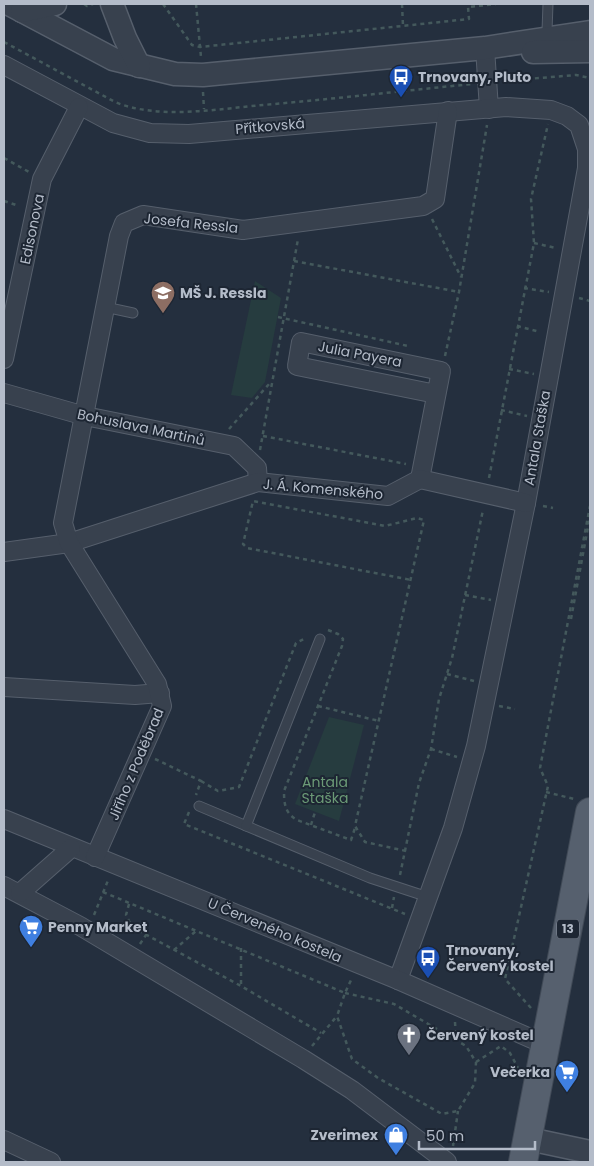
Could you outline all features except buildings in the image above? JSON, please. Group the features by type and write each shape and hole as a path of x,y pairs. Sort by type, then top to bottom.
{"main road":[{"name":"13","path":"526,1150 552,1016 584,884 586,807"}],"street":[{"path":"15,8 55,4"},
{"path":"112,4 138,66"},
{"path":"15,8 113,59 175,74 203,75 492,47 590,32"},
{"path":"492,47 547,31 590,23"},
{"path":"492,47 590,42"},
{"path":"492,47 532,52 590,52"},
{"path":"489,109 492,47"},
{"name":"Přítkovská","path":"4,65 79,107 113,123 150,133 189,134 506,107 551,110"},
{"name":"Edisonova","path":"4,359 42,179 79,107"},
{"name":"Antala Staška","path":"398,980 454,828 472,762 526,503 587,168 587,149 579,125 567,116 551,110"},
{"path":"425,204 435,199 448,112"},
{"name":"Josefa Ressla","path":"69,543 63,523 119,236 124,223 143,215 243,230 412,208 425,204"},
{"name":"Julia Payera","path":"436,394 297,366 301,342 441,371"},
{"path":"441,371 421,474 526,503"},
{"name":"Bohuslava Martinů","path":"4,393 85,416 234,446 258,475"},
{"name":"J. Á. Komenského","path":"4,552 69,543 258,475 388,496 421,474"},
{"name":"Jiřího z Poděbrad","path":"69,543 146,664 160,692 160,711 95,857"},
{"path":"7,687 134,696 160,692"},
{"name":"U Červeného kostela","path":"4,819 71,848 398,980 546,1045"},
{"path":"20,894 71,848"},
{"path":"4,886 84,928 303,1059 352,1090 450,1158"},
{"path":"4,1140 51,1162"},
{"path":"526,1150 590,1152"}],"lane":[{"path":"547,31 548,4"},
{"path":"105,307 134,314"},
{"path":"246,826 320,639"},
{"path":"199,806 370,878 428,897"}],"path":[{"path":"84,4 87,6 93,4"},
{"path":"163,4 192,45 200,47 469,19 468,7 496,4"},
{"path":"196,4 203,75"},
{"path":"402,4 403,26"},
{"path":"4,42 115,102 134,110 149,112 232,108 399,91"},
{"path":"576,75 590,78"},
{"path":"441,371 459,292 489,109"},
{"path":"4,158 42,179"},
{"path":"425,204 461,278"},
{"path":"258,475 271,381 300,222"},
{"path":"534,242 572,252"},
{"path":"294,261 459,292"},
{"path":"524,288 564,295"},
{"path":"278,317 416,348"},
{"path":"518,326 556,336"},
{"path":"509,369 548,378"},
{"path":"216,443 271,381"},
{"path":"501,410 541,419"},
{"path":"263,436 421,474"},
{"path":"351,840 379,721 411,580 424,520 417,518 385,526 254,502 243,544 247,548 411,580"},
{"path":"552,1016 534,1011 505,979 548,786 540,768 548,716 590,506"},
{"path":"571,619 588,515"},
{"path":"465,595 505,603"},
{"path":"447,674 489,685"},
{"path":"318,706 379,721"},
{"path":"431,749 472,762"},
{"path":"546,792 586,807"},
{"path":"311,825 315,812"},
{"path":"355,826 365,842 406,850"},
{"path":"84,928 115,865"},
{"path":"103,892 241,948 344,993 394,1004 466,1046 476,1062 475,1083 458,1111 450,1158"},
{"path":"129,903 126,915 132,927 241,986 321,1033"},
{"path":"174,950 196,930"},
{"path":"241,948 241,986"},
{"path":"303,1059 321,1033 337,1016 344,993 359,965"},
{"path":"337,1016 352,1059 378,1078 442,1114 458,1111"},
{"path":"476,1062 501,1046 510,1053 521,1076"}],"green space":[{"path":"255,281 281,298 265,382 252,398 231,395"},
{"name":"Antala Staška","path":"329,717 364,725 339,821 295,804"}],"place":[{"name":"Trnovany, Pluto","path":"401,98"},
{"name":"MŠ J. Ressla","path":"163,314"},
{"name":"Penny Market","path":"31,948"},
{"name":"Trnovany, Červený kostel","path":"428,979"},
{"name":"Červený kostel","path":"409,1056"},
{"name":"Večerka","path":"567,1093"},
{"name":"Zverimex","path":"396,1156"}]}
